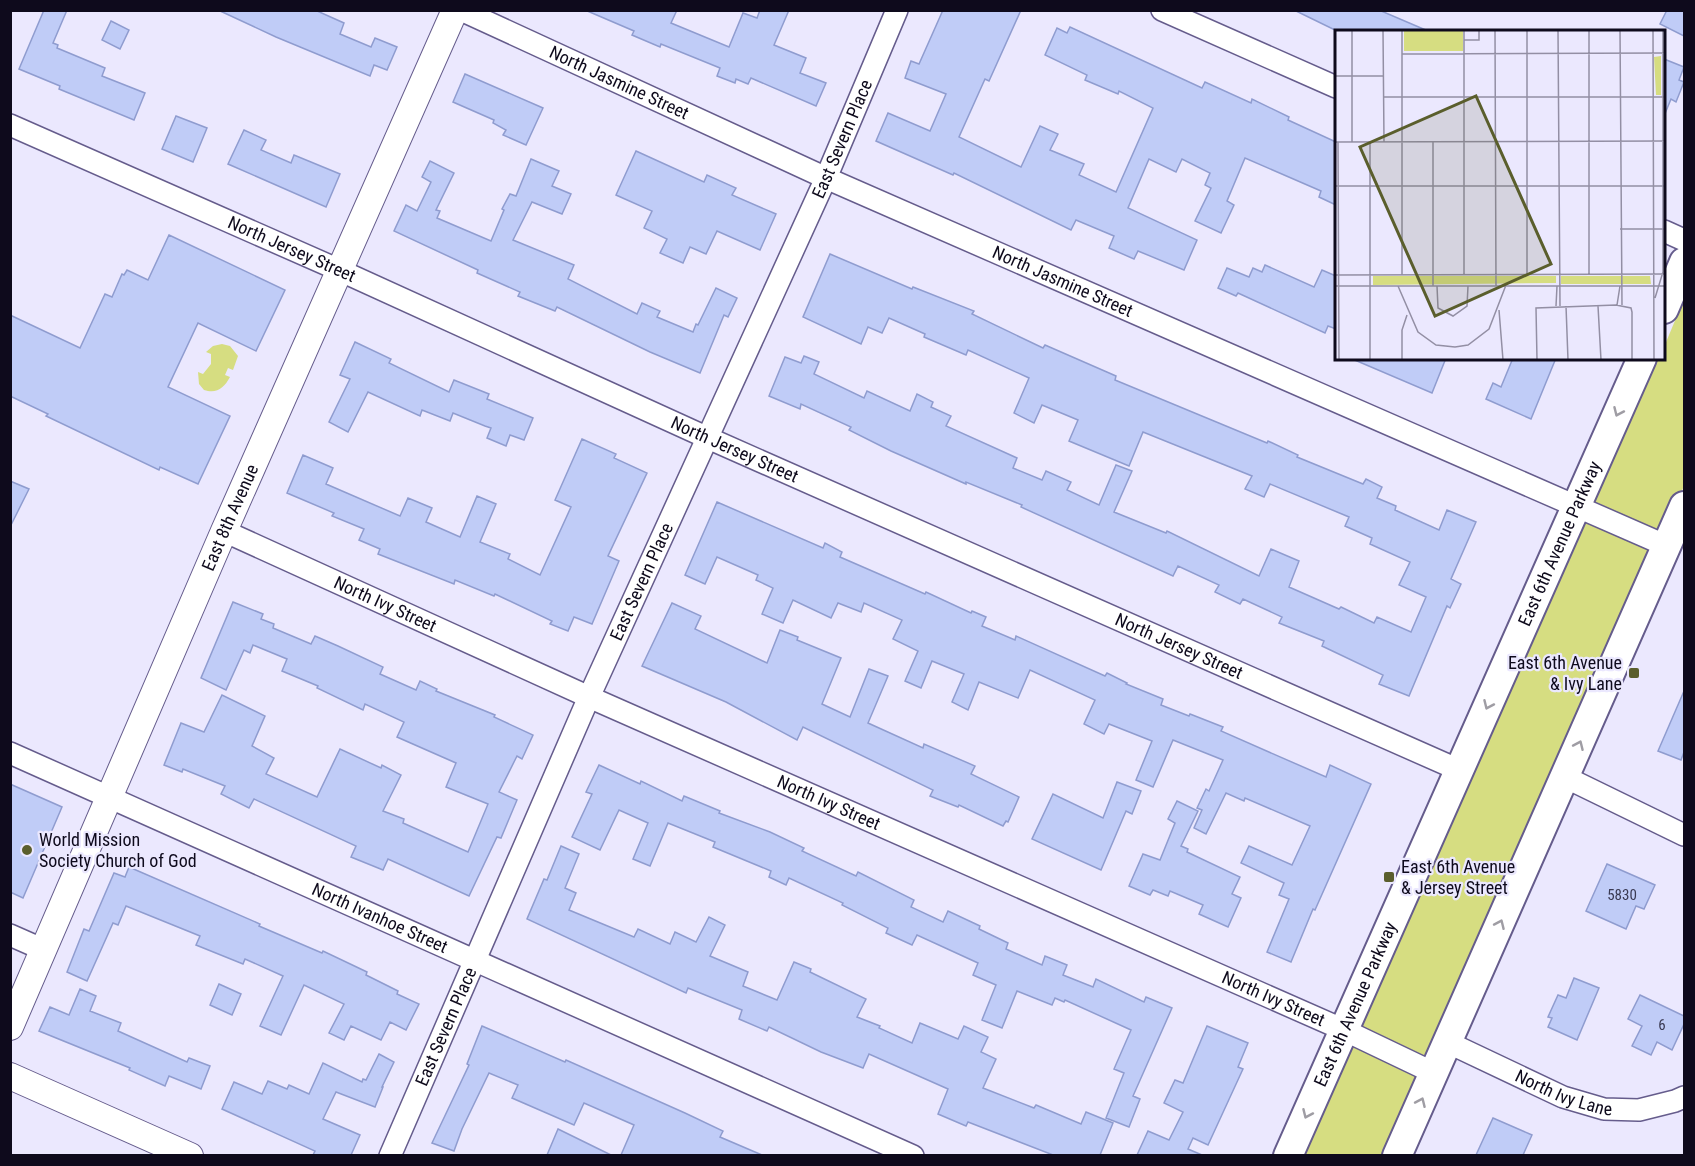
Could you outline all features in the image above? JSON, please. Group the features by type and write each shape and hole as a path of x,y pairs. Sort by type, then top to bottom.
{"main road":[{"path":"1665,307 1684,262"},
{"name":"East 6th Avenue Parkway","path":"1288,1155 1641,360"},
{"path":"1397,1155 1684,506"}],"street":[{"name":"East 8th Avenue","path":"10,1027 224,531 455,10"},
{"name":"North Jasmine Street","path":"461,10 826,178 1667,546"},
{"name":"East Severn Place","path":"390,1155 589,697 826,178 897,10"},
{"path":"1162,10 1335,87"},
{"name":"North Jersey Street","path":"10,125 339,270 708,438 1460,770"},
{"path":"1665,231 1684,240"},
{"name":"North Ivy Street","path":"224,531 589,697 1344,1030 1434,1073"},
{"name":"North Ivanhoe Street","path":"10,753 913,1155"},
{"path":"1565,777 1684,835"},
{"path":"10,935 44,950"},
{"name":"North Ivy Lane","path":"1448,1042 1563,1097 1604,1109 1639,1110 1684,1097"},
{"path":"10,1076 190,1155"}],"green space":[{"path":"1684,299 1684,486 1386,1155 1303,1156 1658,360 1665,360 1665,345"},
{"path":"222,344 230,346 238,356 233,370 228,368 225,375 230,377 220,389 204,390 199,384 198,372 203,374 211,364 211,354 206,352 213,346"}],"building":[{"path":"44,10 67,10 53,43 58,45 57,48 105,68 102,76 145,93 134,120 59,89 60,86 19,69"},
{"path":"218,10 315,10 344,23 340,34 371,47 375,38 397,47 387,70 374,65 370,76"},
{"path":"585,10 677,10 671,23 729,47 743,13 757,18 760,10 789,10 774,45 806,58 800,73 826,83 816,106 751,78 748,84 736,79 735,83 717,76 720,68 632,35 634,31"},
{"path":"943,10 1021,10 989,81 985,79 959,137 1021,167 1040,126 1058,134 1050,150 1084,164 1079,175 1116,192 1153,108 1119,91 1118,94 1085,80 1087,75 1045,55 1057,28 1067,33 1070,27 1202,88 1205,82 1251,103 1252,99 1289,117 1288,120 1335,142 1335,205 1319,197 1321,191 1245,158 1227,201 1234,205 1221,233 1195,221 1211,188 1205,185 1210,173 1182,159 1176,172 1149,159 1128,208 1197,240 1184,270 1138,251 1134,259 1109,248 1114,236 1076,220 1071,230 954,173 953,175 876,141 888,113 930,131 946,94 905,78 911,61 919,64"},
{"path":"1294,10 1379,10 1426,30 1335,30"},
{"path":"1667,10 1684,10 1684,36 1660,24"},
{"path":"111,21 129,30 120,49 102,40"},
{"path":"1665,59 1684,67 1679,80 1684,82 1676,102 1671,99 1665,114"},
{"path":"465,74 543,108 526,145 503,135 506,130 493,123 494,120 453,102"},
{"path":"176,116 207,128 193,162 162,149"},
{"path":"244,130 266,140 261,150 291,163 294,155 340,174 326,207 228,164"},
{"path":"636,151 704,182 707,175 736,188 732,195 776,214 760,250 717,231 706,254 690,247 683,263 660,253 667,239 644,228 652,211 616,195"},
{"path":"531,159 559,171 552,186 571,194 562,214 532,202 513,240 574,265 568,279 637,314 642,303 660,311 657,317 693,332 716,288 737,298 728,317 724,315 700,373 650,352 557,307 555,311 518,296 520,292 394,231 406,205 417,211 431,182 422,177 430,161 454,173 436,210 440,211 437,218 491,241 504,210 502,209 510,194 516,196"},
{"path":"169,235 285,290 256,351 198,323 168,387 230,416 198,484 160,467 159,470 46,416 48,414 10,396 10,315 80,348 105,294 112,297 122,274 124,275 127,270 148,280"},
{"path":"830,254 912,289 913,287 974,311 972,314 1043,348 1045,345 1116,376 1115,380 1267,443 1268,441 1298,455 1297,457 1363,484 1366,479 1382,487 1377,498 1396,506 1395,510 1439,530 1447,510 1476,522 1451,579 1461,584 1450,608 1447,606 1409,696 1379,684 1383,675 1322,646 1324,641 1279,623 1282,617 1243,599 1240,604 1215,592 1219,585 1178,566 1173,576 1021,507 1022,505 966,482 966,484 891,451 849,430 851,427 801,404 800,409 769,396 785,357 801,363 804,356 819,362 814,374 864,398 867,391 910,411 917,394 933,402 931,407 951,416 946,426 1017,458 1013,468 1042,480 1046,471 1071,482 1067,490 1099,505 1116,465 1132,471 1114,512 1166,533 1167,531 1259,576 1271,549 1299,561 1289,587 1339,609 1341,607 1374,623 1377,617 1411,632 1426,597 1399,585 1410,562 1370,544 1372,538 1345,526 1349,517 1270,484 1264,497 1245,489 1252,476 1143,432 1129,466 1069,441 1078,420 1042,405 1034,423 1014,413 1029,378 968,350 966,355 924,337 925,334 889,318 882,333 868,327 861,344 803,317"},
{"path":"1265,265 1314,287 1322,270 1335,276 1335,329 1328,326 1325,333 1238,293 1236,296 1218,288 1227,268 1249,277 1253,268 1262,272"},
{"path":"355,342 391,359 389,363 449,392 454,380 489,394 487,399 533,418 524,440 510,435 506,446 487,438 491,428 453,413 450,421 422,410 420,416 368,392 348,432 329,422 350,379 340,375"},
{"path":"1355,360 1445,360 1432,393"},
{"path":"1512,360 1555,360 1531,419 1486,399 1493,383 1501,387"},
{"path":"582,439 616,454 614,458 647,473 608,556 619,561 592,624 574,617 568,631 550,624 552,621 495,594 494,596 455,580 454,584 378,554 380,549 359,540 364,529 287,493 303,455 333,468 326,484 400,516 408,498 432,508 426,522 460,537 477,496 496,504 480,542 510,554 508,559 540,575 571,507 555,500"},
{"path":"10,481 29,489 10,527"},
{"path":"717,502 823,548 825,543 842,552 840,557 971,613 972,611 986,617 982,626 1015,640 1016,636 1105,676 1107,673 1126,684 1163,699 1161,705 1223,727 1221,731 1326,777 1330,765 1371,784 1291,962 1267,952 1289,899 1279,895 1284,883 1241,863 1249,846 1292,865 1310,826 1245,798 1244,801 1226,793 1206,834 1194,828 1202,810 1197,808 1206,789 1209,791 1223,760 1173,740 1153,787 1136,780 1152,741 1109,724 1104,734 1084,724 1095,700 1030,670 1018,698 979,682 968,710 952,702 964,674 932,661 921,688 905,681 918,651 893,639 902,620 864,603 861,612 838,603 831,618 793,600 783,623 762,614 773,588 756,580 758,575 717,557 705,584 685,575"},
{"path":"233,602 263,614 261,619 274,624 273,628 311,644 315,636 383,667 380,674 416,690 420,681 437,689 436,691 495,715 494,717 533,735 522,759 517,756 499,792 517,800 501,838 497,837 469,896 388,859 383,870 351,857 356,846 254,799 249,808 221,794 225,786 183,769 182,772 164,765 181,723 204,732 222,695 265,716 252,746 274,758 266,774 317,797 340,749 381,768 382,765 401,775 383,811 404,819 403,823 468,852 488,804 446,787 456,763 397,737 404,722 365,704 363,710 317,688 318,686 282,671 287,659 253,645 250,653 244,650 226,690 201,678"},
{"path":"672,603 701,616 695,629 767,663 780,630 798,637 797,640 841,658 822,704 850,717 869,669 888,676 868,723 923,748 924,744 975,766 971,774 1019,797 1008,822 1006,821 1003,826 959,805 958,807 930,796 933,790 803,727 797,740 726,702 642,666"},
{"path":"1684,691 1684,752 1681,760 1658,751"},
{"path":"599,765 640,784 641,781 682,801 684,796 720,811 719,813 770,832 804,848 802,851 856,876 858,872 914,900 911,907 943,922 948,911 980,926 979,929 1008,943 1006,949 1042,965 1045,956 1067,965 1063,975 1093,987 1096,979 1144,1002 1146,997 1172,1008 1133,1096 1140,1099 1129,1127 1106,1118 1124,1073 1114,1069 1131,1030 1065,1000 1064,1002 1055,998 1052,1005 1017,991 1002,1028 982,1020 996,985 973,975 978,963 917,935 912,945 886,933 888,928 842,905 843,903 789,878 786,885 769,877 771,871 713,847 715,842 668,823 650,866 633,859 648,823 619,810 600,850 572,837 592,794 586,792"},
{"path":"1117,782 1141,791 1132,814 1126,811 1101,870 1032,839 1053,794 1103,818"},
{"name":"World Mission Society Church of God","path":"10,784 62,807 23,898 10,892"},
{"path":"1177,801 1198,811 1181,846 1188,849 1187,852 1240,877 1232,894 1241,898 1228,927 1199,914 1203,905 1170,891 1168,896 1153,890 1150,895 1129,886 1143,854 1160,860 1175,823 1168,819"},
{"path":"561,846 579,854 565,888 576,893 569,910 634,937 638,929 670,944 675,932 696,942 709,917 725,925 710,956 748,972 743,986 777,1000 794,962 866,999 857,1017 912,1043 920,1023 958,1039 964,1026 988,1037 981,1052 996,1059 983,1088 1034,1108 1036,1105 1081,1124 1086,1112 1113,1123 1100,1155 1053,1155 968,1122 966,1126 938,1114 948,1089 869,1054 863,1068 821,1052 769,1027 767,1031 739,1019 742,1010 688,988 686,993 527,919"},
{"path":"1607,864 1655,885 1644,909 1636,906 1626,929 1586,911"},
{"path":"129,867 367,972 366,975 419,1004 406,1030 390,1022 381,1040 351,1026 344,1040 329,1033 344,1004 304,985 281,1035 260,1026 283,976 245,959 243,964 196,945 200,936 126,906 118,925 113,923 87,981 67,972 84,929 89,931 114,873 125,877"},
{"path":"1574,978 1599,988 1577,1040 1548,1027 1552,1018 1548,1017 1558,995 1566,998"},
{"path":"219,984 241,994 232,1015 210,1005"},
{"path":"80,989 96,996 90,1011 121,1023 118,1031 187,1062 189,1058 210,1066 201,1089 169,1076 165,1086 129,1070 130,1068 39,1031 50,1007 69,1015"},
{"path":"1640,995 1684,1016 1684,1024 1672,1050 1657,1042 1651,1055 1632,1046 1642,1026 1628,1019"},
{"path":"482,1026 565,1062 566,1060 685,1113 723,1131 720,1137 762,1155 621,1155 634,1125 584,1103 574,1125 512,1098 518,1085 489,1073 454,1151 432,1143 469,1065 467,1064"},
{"path":"1207,1026 1248,1043 1238,1067 1243,1069 1208,1145 1193,1138 1188,1149 1202,1155 1137,1155 1148,1131 1169,1140 1183,1112 1164,1103 1175,1080 1183,1083"},
{"path":"379,1054 394,1062 375,1107 336,1092 323,1119 360,1135 351,1155 313,1155 315,1151 222,1109 234,1082 262,1094 268,1081 287,1089 289,1085 309,1094 323,1063 362,1082 363,1079 366,1080"},
{"path":"1493,1118 1532,1135 1523,1155 1476,1155"},
{"path":"558,1129 611,1155 547,1155"}],"place":[{"name":"East 6th Avenue & Ivy Lane","path":"1634,673"},
{"name":"World Mission Society Church of God","path":"27,850"},
{"name":"East 6th Avenue & Jersey Street","path":"1389,877"}]}
